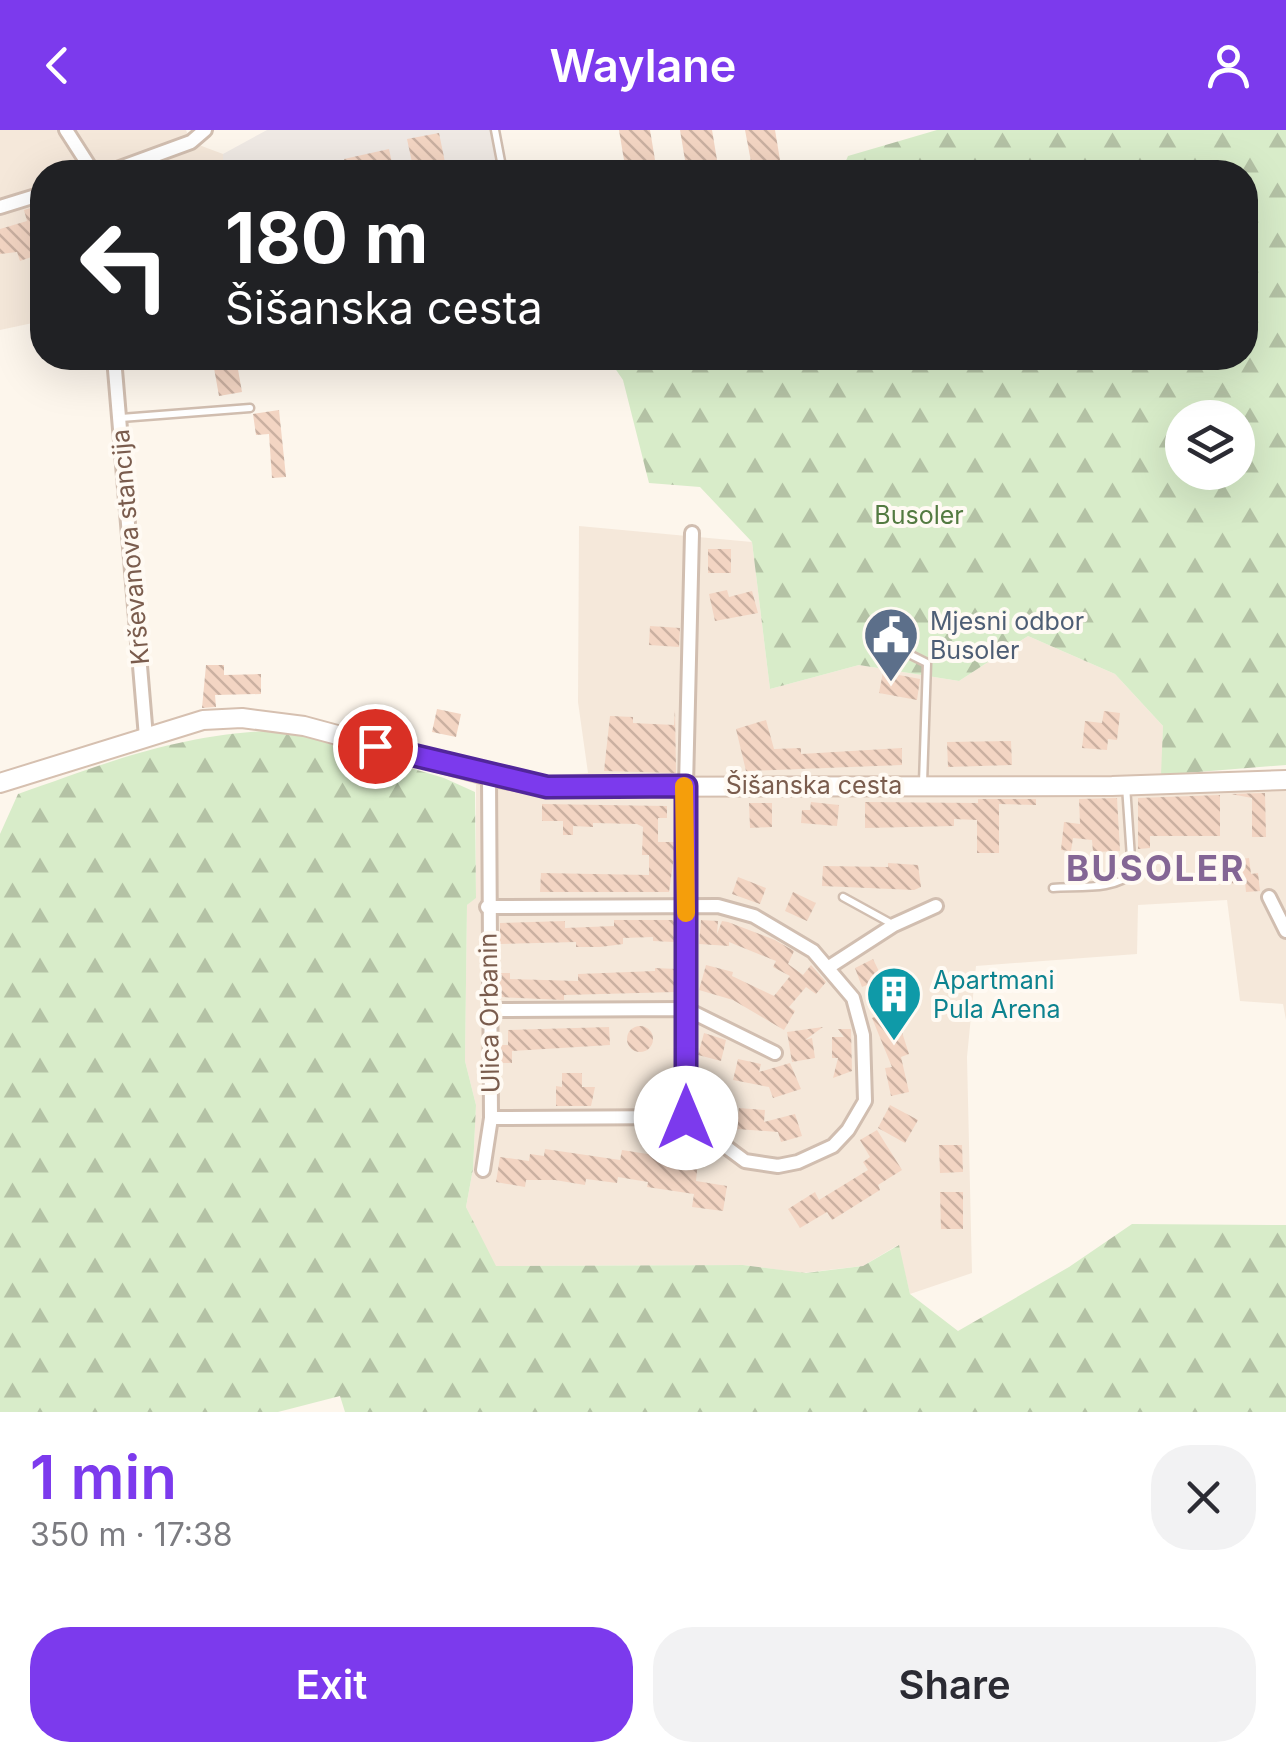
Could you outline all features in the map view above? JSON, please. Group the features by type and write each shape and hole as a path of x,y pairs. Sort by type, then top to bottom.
{"main road":[{"name":"Šišanska cesta","path":"0,783 203,720 272,720 488,776 547,787 1126,785 1286,780"}],"street":[{"path":"66,130 86,160"},
{"path":"141,160 191,142 206,130"},
{"path":"0,207 30,198"},
{"name":"Krševanova stancija","path":"115,370 146,737"},
{"path":"686,1118 686,786 692,533"},
{"name":"Ulica Orbanin","path":"484,1170 491,1118 488,776"},
{"path":"1269,897 1286,931"},
{"name":"Ulica Orbanin","path":"488,907 718,906 754,916 796,938 829,966 853,998 863,1036 865,1100 848,1130 817,1155 778,1166 745,1161 686,1118 491,1118"},
{"path":"829,966 894,925 936,906"},
{"path":"489,1010 686,1008 774,1053"}],"lane":[{"path":"495,130 501,160"},
{"path":"120,418 250,408"},
{"path":"886,656 909,654 926,663 923,785"},
{"path":"1053,888 1108,884 1128,878 1132,872 1126,785"},
{"path":"843,897 894,925"}],"shaded area":[{"path":"0,130 186,130 191,142 223,154 223,160 30,160 30,324 0,330"},
{"path":"267,130 497,130 503,160 223,160 223,154"},
{"path":"579,526 752,542 770,689 859,665 959,681 1028,636 1115,674 1163,726 1162,775 1286,783 1286,1020 1283,1004 1240,1001 1227,900 1138,905 1137,954 976,966 967,1057 972,1273 910,1294 898,1245 863,1266 802,1273 743,1265 495,1266 466,1207 473,1169 476,1105 465,1061 467,905 476,897 476,765 540,776 588,773 578,702"}],"green space":[{"name":"Busoler","path":"937,130 1286,130 1286,765 1161,775 1163,726 1115,674 1028,636 959,681 859,665 770,689 752,542 700,487 649,483 623,380 616,370 1258,370 1258,160 846,160 848,156"},
{"path":"283,730 444,778 475,792 476,898 467,905 465,1061 476,1105 473,1169 466,1207 496,1266 743,1265 806,1273 863,1266 899,1245 910,1294 958,1331 1069,1267 1132,1224 1286,1225 1286,1412 345,1412 340,1396 278,1412 0,1412 0,834 18,794 179,743"}],"building":[{"path":"619,130 650,130 655,160 624,160"},
{"path":"680,130 712,130 717,160 685,160"},
{"path":"745,130 775,130 780,160 751,160"},
{"path":"439,133 445,160 411,160 407,139"},
{"path":"389,149 391,160 344,160"},
{"path":"30,208 30,258 20,261 17,252 0,254 0,229 27,221 24,210"},
{"path":"214,370 238,370 242,392 219,396"},
{"path":"279,410 286,477 272,478 269,434 256,435 253,414"},
{"path":"708,549 731,549 731,573 708,573"},
{"path":"727,590 729,597 752,591 758,613 715,621 709,594"},
{"path":"650,626 680,628 679,647 649,645"},
{"path":"206,665 224,665 224,675 261,674 261,694 215,695 216,707 202,708"},
{"path":"883,672 920,679 917,700 879,693"},
{"path":"437,709 461,714 456,737 432,732"},
{"path":"675,709 676,773 604,771 610,716 633,717 633,723 674,725"},
{"path":"1104,711 1120,713 1117,740 1108,739 1107,750 1082,748 1085,721 1102,723"},
{"path":"766,720 774,749 801,748 801,754 902,748 902,765 746,771 736,729"},
{"path":"1011,741 1012,765 948,767 947,742"},
{"path":"1265,793 1266,837 1252,837 1252,798 1231,794"},
{"path":"1220,795 1220,836 1150,836 1150,848 1138,849 1138,798"},
{"path":"1117,798 1120,851 1093,852 1092,840 1073,838 1071,851 1061,850 1064,822 1080,824 1079,799"},
{"path":"978,799 1036,799 1036,805 999,804 999,853 977,853 977,820 954,819 954,826 865,828 865,802 978,803"},
{"path":"811,802 839,805 837,826 801,823 802,810 810,810"},
{"path":"749,803 772,803 772,827 750,828"},
{"path":"542,804 667,806 667,818 658,818 658,842 676,842 669,892 540,892 541,873 649,875 649,855 642,855 643,827 593,823 593,827 573,826 573,835 563,835 563,821 542,821"},
{"path":"1249,858 1251,874 1258,873 1260,891 1246,892 1245,882 1226,884 1223,861"},
{"path":"888,863 918,865 921,887 914,890 822,886 823,866 888,867"},
{"path":"738,877 766,888 760,904 732,894"},
{"path":"793,892 816,903 807,921 785,911"},
{"path":"614,920 675,920 674,942 653,941 653,937 623,938 623,944 600,947 576,947 576,942 500,944 500,923 565,921 565,928 614,926"},
{"path":"701,920 718,921 717,934 722,921 775,940 794,951 788,964 803,975 811,965 826,982 816,994 806,987 789,1007 795,1011 784,1030 733,1000 699,990 706,965 733,972 732,976 774,996 790,976 773,967 776,961 729,942 729,946 699,944"},
{"path":"873,959 888,990 895,987 899,999 892,1001 909,1054 901,1057 909,1092 891,1096 885,1068 892,1067 872,1018 877,1016 867,985 862,987 855,968"},
{"path":"676,969 676,992 564,995 564,1000 500,997 500,973 510,973 510,979 578,981 578,974"},
{"path":"640,1026 649,1030 653,1039 649,1048 640,1052 631,1048 627,1039 631,1030"},
{"path":"609,1027 610,1045 512,1051 512,1063 501,1063 501,1045 508,1045 508,1030"},
{"path":"823,1027 805,1040 812,1038 815,1058 792,1062 787,1032"},
{"path":"838,1029 851,1029 852,1071 833,1078 838,1058 832,1058 832,1037 844,1037"},
{"path":"704,1033 726,1040 721,1061 698,1055"},
{"path":"738,1059 761,1064 759,1072 790,1063 801,1089 773,1098 769,1087 733,1080"},
{"path":"562,1073 582,1073 582,1087 595,1087 591,1106 556,1106 556,1086 562,1087"},
{"path":"704,1089 728,1091 726,1114 702,1113"},
{"path":"890,1105 918,1120 905,1143 878,1128"},
{"path":"739,1108 765,1110 764,1122 795,1114 802,1136 781,1142 778,1132 737,1129"},
{"path":"877,1130 902,1170 878,1185 880,1190 832,1220 827,1212 800,1228 788,1209 815,1192 819,1200 868,1170 863,1162 870,1157 860,1140"},
{"path":"663,1137 707,1150 704,1162 698,1161 696,1181 727,1186 723,1211 692,1207 694,1194 647,1187 648,1182 618,1177 617,1183 586,1179 585,1185 526,1180 525,1187 496,1182 500,1157 529,1161 530,1154 544,1156 545,1149 620,1160 622,1150 660,1156"},
{"path":"939,1145 962,1145 963,1172 940,1173"},
{"path":"940,1192 963,1192 963,1229 941,1229"}],"slow traffic":[{"path":"684,786 686,913"}],"place":[{"name":"Mjesni odbor Busoler","path":"891,684"},
{"name":"Apartmani Pula Arena","path":"894,1043"}],"district":[{"name":"BUSOLER","path":"1156,869"}],"route":[{"path":"375,746 547,787 686,786 686,1118"}]}
